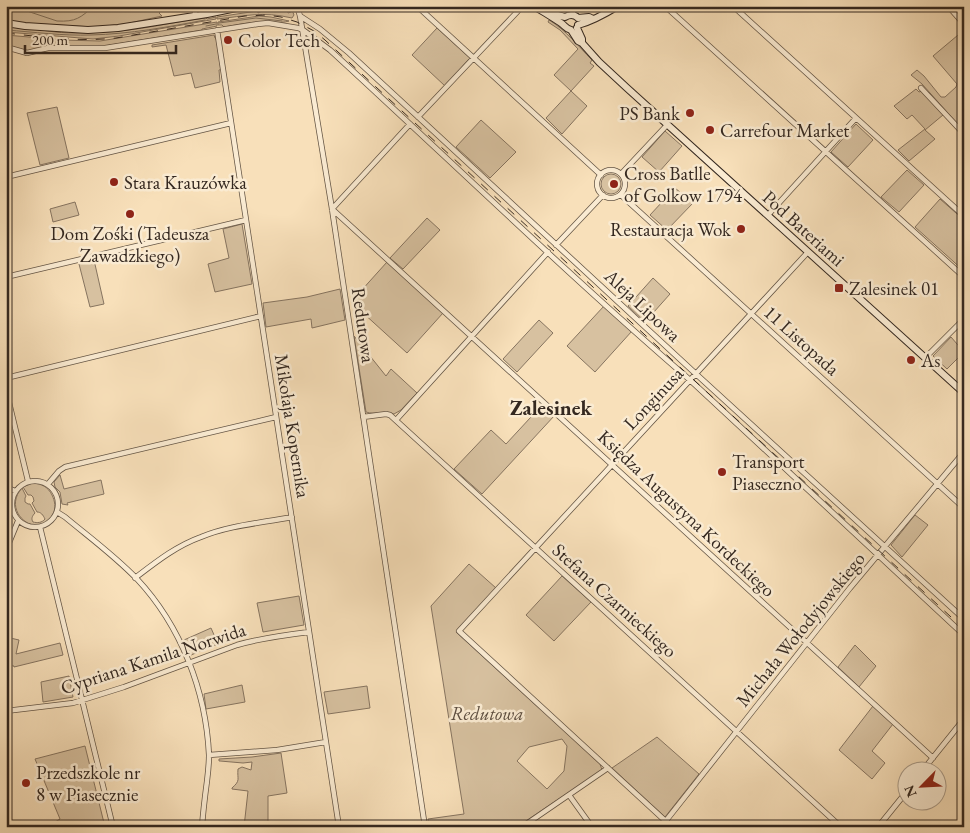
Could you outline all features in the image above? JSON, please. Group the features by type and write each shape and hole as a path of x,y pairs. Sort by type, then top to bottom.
{"street":[{"path":"195,6 195,16"},
{"path":"6,23 88,30 118,28 246,6"},
{"name":"Redutowa","path":"297,6 303,30 332,209 425,827"},
{"path":"417,6 601,175"},
{"path":"418,117 518,11 520,6"},
{"path":"533,6 550,15 567,29 575,23 590,22 618,6"},
{"path":"572,6 575,23"},
{"path":"665,6 964,277"},
{"path":"733,6 964,216"},
{"path":"948,6 964,24"},
{"path":"550,15 554,14 565,17 569,15 575,23"},
{"name":"Aleja Lipowa","path":"300,16 320,29 349,53 964,619"},
{"path":"564,25 565,17"},
{"path":"6,48 27,53 48,48 105,48 265,23 303,30"},
{"name":"Pod Bateriami","path":"575,23 582,43 599,62 964,393"},
{"name":"Mikołaja Kopernika","path":"217,30 339,827"},
{"name":"Aleja Lipowa","path":"303,30 330,50 548,252 690,380 964,635"},
{"path":"921,88 964,134"},
{"path":"768,215 856,118"},
{"path":"6,177 231,123"},
{"path":"332,209 410,124"},
{"path":"621,174 667,125"},
{"path":"610,170 621,174 624,178 625,186 621,195 609,198 603,195 598,186 601,175 610,170"},
{"path":"556,245 603,195"},
{"name":"11 Listopada","path":"621,195 964,508"},
{"name":"Księdza Augustyna Kordeckiego","path":"332,209 933,758"},
{"path":"6,277 246,220"},
{"path":"363,417 388,414 396,420 548,252"},
{"name":"Longinusa","path":"608,768 459,631 808,252"},
{"path":"6,378 261,316"},
{"path":"925,358 964,319"},
{"path":"6,390 28,481"},
{"path":"48,484 65,467 276,417"},
{"name":"Stefana Czarnieckiego","path":"396,420 841,827"},
{"name":"Michała Wołodyjowskiego","path":"661,827 885,546 964,452"},
{"path":"28,481 48,484 54,490 57,497 57,512 54,518 40,528 32,528 18,521 13,514 11,504 15,491 28,481"},
{"path":"6,487 15,491"},
{"path":"57,512 136,578 163,611 189,662 204,710 209,755 202,827"},
{"path":"136,578 165,556 201,537 231,528 292,517"},
{"path":"6,550 18,521"},
{"path":"40,528 113,827"},
{"name":"Cypriana Kamila Norwida","path":"6,712 73,703 124,688 237,645 255,640 309,632"},
{"path":"933,758 964,719"},
{"path":"209,755 277,750 326,742"},
{"path":"522,827 608,768 672,827"},
{"path":"569,795 592,827"},
{"path":"878,827 898,802"},
{"path":"6,823 9,827"}],"green space":[{"path":"6,6 160,6 159,9 161,11 159,13 162,16 125,24 94,27 22,23 6,20"},
{"path":"279,7 287,10 288,13 292,10 294,15 292,18 263,14 217,19 217,17 257,11 258,13 268,8"},
{"path":"259,16 289,21 251,22 224,27 218,25 218,22"},
{"path":"216,17 216,19 93,39 6,32 6,26 55,32 89,33 142,28"},
{"path":"549,20 572,38 592,60 590,63 594,66 571,91 554,75 578,49 560,30 548,22"},
{"path":"217,22 217,26 202,30 104,46 27,51 6,45 6,35 100,41"},
{"path":"437,28 470,58 445,86 412,55"},
{"path":"964,30 964,131 922,84 911,75 917,70 941,97 945,97 957,84 933,56"},
{"path":"214,35 222,69 219,70 220,82 195,88 191,73 174,76 166,45 152,47 152,45"},
{"path":"916,89 919,92 922,91 943,115 925,130 935,139 909,161 898,150 925,129 912,115 907,119 894,106"},
{"path":"571,91 587,106 562,134 546,118"},
{"path":"57,107 69,158 40,165 27,113"},
{"path":"481,120 516,152 490,178 456,147"},
{"path":"856,124 873,140 848,167 831,152"},
{"path":"665,131 682,146 659,172 642,157"},
{"path":"907,170 924,185 899,212 881,197"},
{"path":"607,174 615,174 621,180 621,188 615,194 607,194 601,188 601,180"},
{"path":"675,188 693,203 667,230 650,215"},
{"path":"940,199 964,220 964,271 915,227"},
{"path":"75,202 79,215 53,222 50,209"},
{"path":"427,218 440,230 403,269 390,258"},
{"path":"242,224 252,284 215,292 208,264 229,258 223,229"},
{"path":"94,260 104,304 90,307 79,264"},
{"path":"387,262 443,313 407,353 351,302"},
{"path":"653,278 670,294 645,322 628,306"},
{"path":"340,289 345,320 312,328 311,319 266,327 263,303 307,297"},
{"path":"604,306 632,331 595,372 567,346"},
{"path":"539,320 553,333 517,372 503,359"},
{"path":"354,336 386,376 391,369 417,393 401,410 394,414 366,412"},
{"path":"951,337 964,352 947,369 933,356"},
{"path":"543,404 555,415 482,494 454,469 491,430 506,444"},
{"path":"60,475 64,489 101,480 104,494 67,503 68,505 62,504 60,492 55,487 54,482"},
{"path":"33,483 47,488 52,495 55,509 47,522 39,525 31,524 24,520 18,514 16,506 16,497 22,488 26,496 25,502 30,504 35,513 32,518 33,522 45,519 42,514 37,512 32,503 34,501 33,497 28,495 23,487"},
{"path":"915,515 928,525 902,557 891,545"},
{"name":"Redutowa","path":"469,564 496,588 456,632 600,764 602,770 517,827 429,827 428,819 464,814 431,606","holes":["562,739 567,746 564,771 547,789 517,761 529,747"]},
{"path":"562,576 591,602 554,641 526,615"},
{"path":"299,596 304,625 263,632 257,603"},
{"path":"211,628 218,644 191,655 184,640"},
{"path":"6,637 19,640 16,654 60,643 63,655 14,667 6,665"},
{"path":"855,645 876,666 859,687 838,667"},
{"path":"69,676 73,697 43,702 41,682"},
{"path":"242,685 245,702 206,709 204,694"},
{"path":"367,686 370,708 328,714 324,692"},
{"path":"873,706 893,724 872,751 885,763 872,779 839,750"},
{"path":"657,737 699,774 665,817 612,768"},
{"path":"85,746 105,827 47,827 60,819 35,759"},
{"path":"281,753 287,793 268,796 268,827 244,827 248,791 232,788 238,781 238,769 242,767 251,770 252,762 219,761 219,759"}],"waterway":[{"path":"6,6 57,21 69,21 77,18 94,6"},
{"path":"219,23 256,18 282,21"},
{"path":"6,30 91,35 149,30 205,20"},
{"path":"206,26 216,24"}],"railway":[{"path":"6,33 61,39 102,39 245,16 267,15 297,22 314,31 964,629"}],"place":[{"name":"Color Tech","path":"228,40"},
{"name":"PS Bank","path":"690,113"},
{"name":"Carrefour Market","path":"710,130"},
{"name":"Stara Krauzówka","path":"114,182"},
{"name":"Cross Batlle of Golkow 1794","path":"614,184"},
{"name":"Dom Zośki (Tadeusza Zawadzkiego)","path":"130,214"},
{"name":"Restauracja Wok","path":"741,229"},
{"name":"Zalesinek 01","path":"839,288"},
{"name":"As","path":"911,360"},
{"name":"Transport Piaseczno","path":"722,472"},
{"name":"Przedszkole nr 8 w Piasecznie","path":"26,783"}],"district":[{"name":"Zalesinek","path":"551,408"}]}
